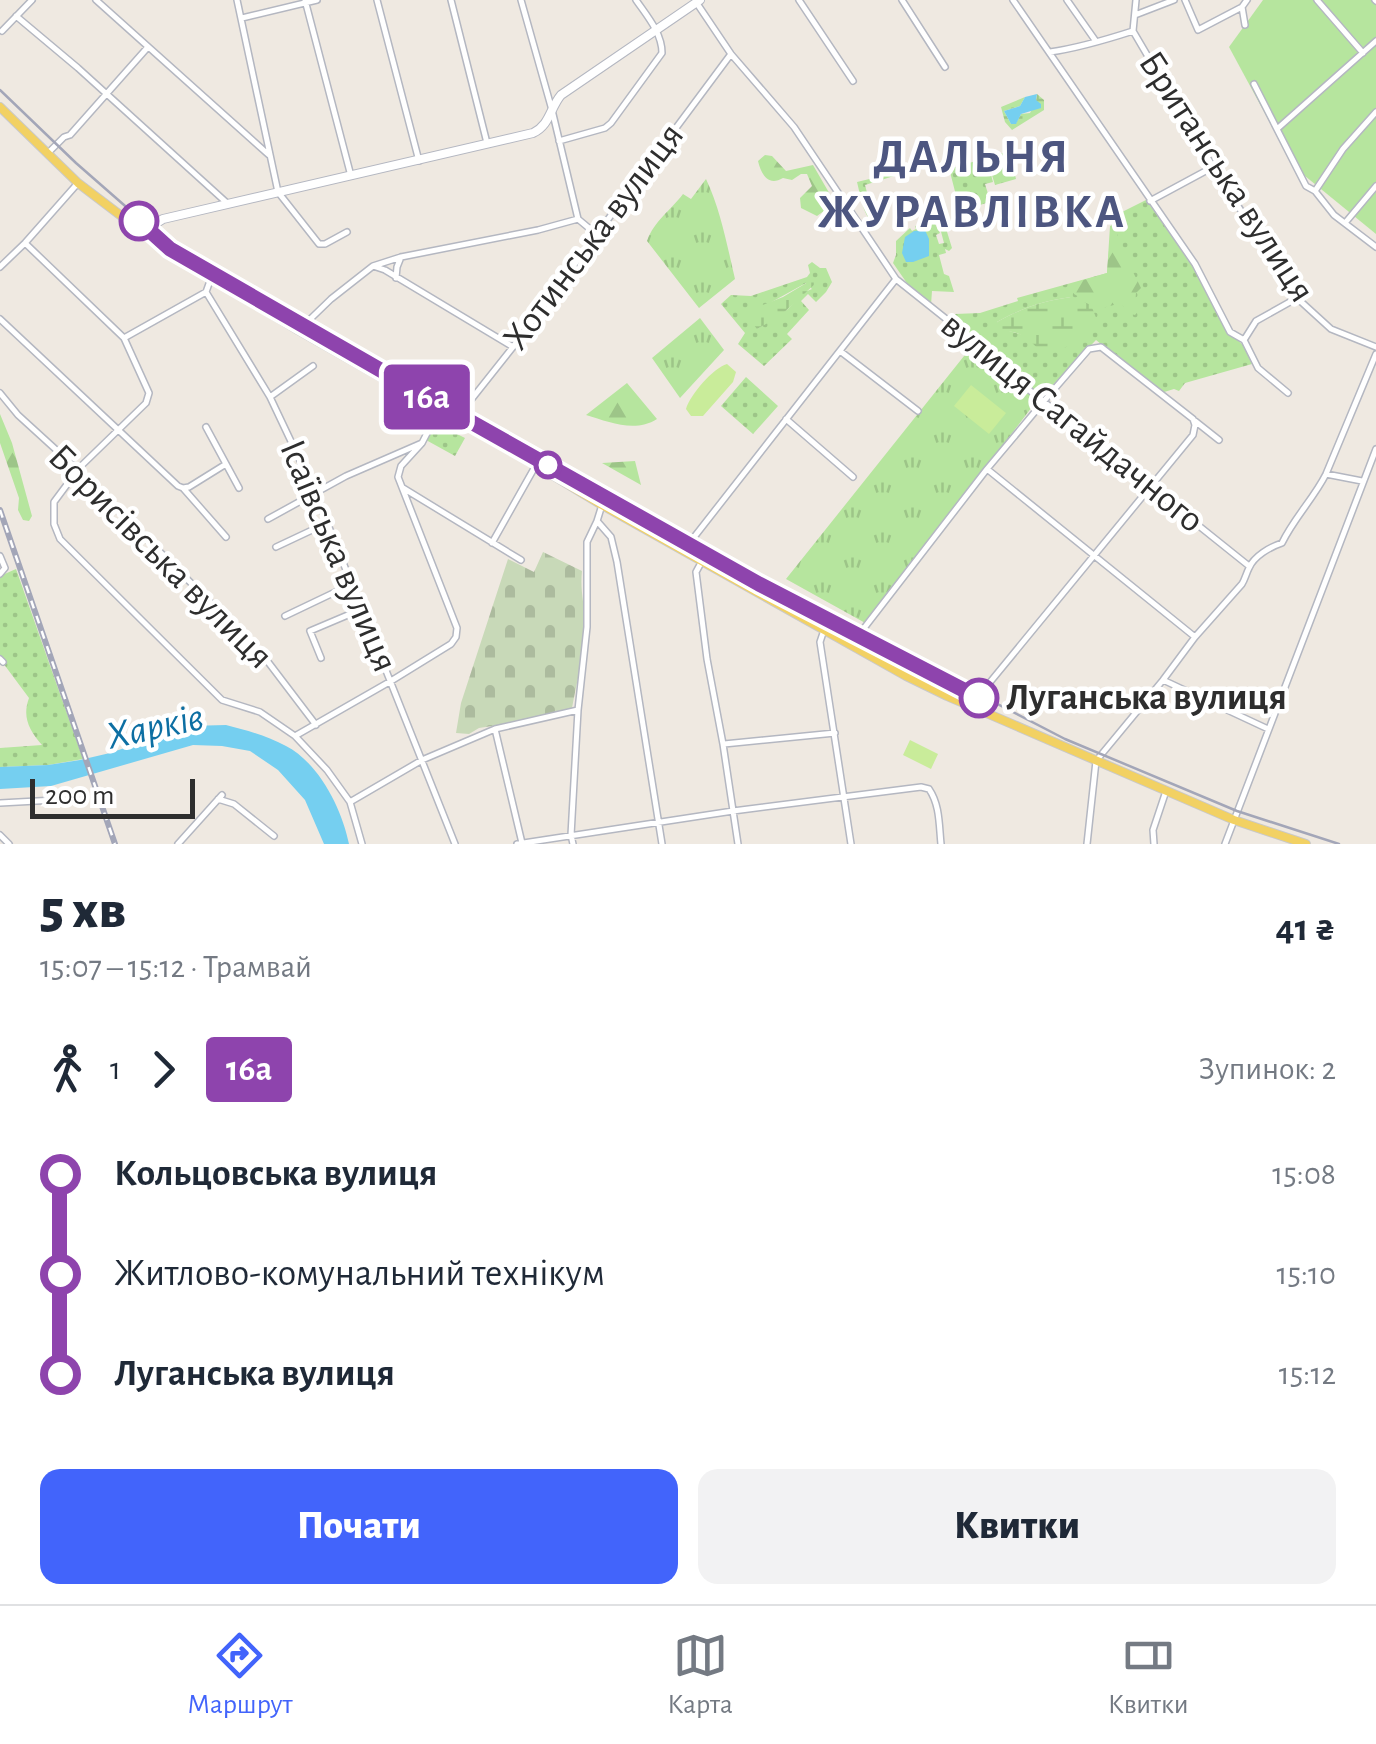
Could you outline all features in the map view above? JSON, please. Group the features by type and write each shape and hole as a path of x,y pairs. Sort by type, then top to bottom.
{"main road":[{"path":"0,107 78,182 170,253 602,505 947,696 1166,792 1306,844"}],"street":[{"path":"2,31 32,0"},
{"path":"96,0 270,155"},
{"path":"237,0 278,192 321,244 347,232"},
{"path":"242,18 317,0"},
{"path":"377,0 419,161"},
{"path":"451,0 488,146"},
{"path":"521,0 578,219 596,234"},
{"path":"558,141 611,124 662,53 656,30 636,0"},
{"path":"799,0 854,81"},
{"path":"902,0 945,68"},
{"path":"1013,0 1195,264 1230,332 1244,340 1258,368 1288,393"},
{"path":"1068,0 1095,40"},
{"path":"1135,15 1136,0"},
{"name":"Британська вулиця","path":"1096,761 1246,579 1249,566 1270,547 1282,543 1326,474 1376,350 1331,329 1297,298 1212,167 1133,30 1135,15 1174,0"},
{"name":"Британська вулиця","path":"1185,0 1198,30 1242,7"},
{"path":"1244,25 1242,7 1248,0"},
{"path":"1317,0 1363,53"},
{"path":"305,1 351,176"},
{"path":"142,232 163,219 537,132 558,98 570,88 697,1"},
{"name":"вулиця Сагайдачного","path":"697,1 731,54 794,127 896,279 1249,566"},
{"path":"16,16 227,203"},
{"name":"Британська вулиця","path":"1049,52 1082,47 1133,30"},
{"path":"1278,128 1376,41"},
{"path":"48,154 70,135 148,46"},
{"name":"Хотинська вулиця","path":"455,420 731,54"},
{"path":"1254,84 1306,186 1334,215 1376,247"},
{"path":"1314,192 1376,112"},
{"path":"250,139 261,137 265,130"},
{"path":"1150,201 1212,167"},
{"path":"0,267 78,182"},
{"path":"1345,224 1376,186"},
{"path":"298,330 373,266 578,219"},
{"path":"25,243 124,338 149,396 54,502 56,532 64,546 222,700 260,712 294,736 350,802 362,844"},
{"path":"396,278 402,257"},
{"path":"373,266 512,347"},
{"path":"124,338 206,292 211,278"},
{"path":"684,550 896,279"},
{"name":"Ісаївська вулиця","path":"206,292 270,397 315,492 455,844"},
{"path":"1244,340 1256,320 1297,298"},
{"path":"0,319 183,488 226,537"},
{"path":"851,645 987,469 1089,349 1104,349 1219,440"},
{"path":"840,352 918,410"},
{"path":"270,397 313,366"},
{"name":"Борисівська вулиця","path":"0,393 262,654 316,726"},
{"path":"294,736 391,681 456,637 457,628 398,477 401,466 422,443 439,410"},
{"path":"786,419 854,478"},
{"path":"991,681 1192,436 1193,419"},
{"path":"206,427 239,488"},
{"path":"268,519 346,476 422,443"},
{"path":"1224,844 1376,449"},
{"path":"391,458 401,466"},
{"path":"183,488 226,464"},
{"path":"492,543 536,465"},
{"path":"987,469 1195,637"},
{"path":"1326,474 1363,481"},
{"path":"400,486 521,560"},
{"path":"406,500 415,495"},
{"path":"573,844 578,710 587,627 588,542 602,505"},
{"path":"598,521 611,537 617,562 662,844"},
{"path":"276,548 327,523"},
{"path":"0,556 2,571"},
{"path":"702,560 696,572 707,659 738,844"},
{"path":"285,616 352,584"},
{"path":"320,658 310,631 362,609"},
{"path":"824,630 820,642 851,844"},
{"path":"1163,680 1268,729"},
{"path":"350,802 422,760 495,729 578,710"},
{"path":"495,729 520,844 921,787 929,789 937,807 941,844"},
{"path":"723,744 835,733"},
{"path":"1087,844 1096,761"},
{"path":"1154,844 1153,830 1166,792"},
{"path":"178,844 220,797 274,836"},
{"path":"2,805 54,800"},
{"path":"0,835 9,844"}],"green space":[{"path":"1263,0 1376,0 1376,234 1294,167 1229,47"},
{"path":"1037,94 1044,100 1044,110 1012,130 1001,107 1025,97 1020,106 1004,111 1011,124 1016,123 1021,114 1030,113"},
{"path":"1003,153 1005,159 988,164 993,182 985,184 989,197 986,203 965,210 959,207 952,168"},
{"path":"765,155 772,156 786,171 813,165 835,203 817,216 801,208 800,198 812,186 807,174 792,180 769,180 758,161"},
{"path":"1011,159 1016,179 995,185 989,165"},
{"path":"894,176 865,185 875,223 880,223 877,227 866,213 857,182"},
{"path":"706,179 720,216 735,279 699,308 647,241 683,194 691,199"},
{"path":"1146,200 1194,265 1229,332 1246,348 1252,364 1185,383 1179,391 1161,393 1096,340 1042,396 954,325 955,314 980,313 1018,301 1017,298 1107,273 1112,217","holes":["1071,297 1027,336 1009,331 997,322 1033,306"]},
{"path":"940,221 944,222 952,248 939,255 954,292 932,291 931,305 911,289 893,263 896,241 915,226 934,222 940,233 936,235 939,244 944,243"},
{"path":"1120,225 1117,236 1122,238 1119,250 1141,288 1136,293 1135,305 1139,310 1135,315 1127,313 1121,303 1099,309 1074,294 1077,282 1107,273 1110,226"},
{"path":"812,262 826,268 832,282 816,302 808,294 801,301 809,310 787,334 792,339 764,366 738,344 745,333 721,304 731,295 751,296 807,277","holes":["806,283 812,289 802,293 788,309 757,329 768,304"]},
{"path":"813,279 816,283 780,316 757,329 747,316 750,310"},
{"path":"1071,297 1091,305 1097,320 1074,344 1042,353 1024,336 1000,331 997,322 1015,313"},
{"path":"700,318 724,350 680,398 652,358"},
{"path":"972,346 1038,399 867,624 786,579"},
{"path":"727,364 736,372 733,382 703,416 691,416 686,409 692,397 709,376"},
{"path":"746,377 778,406 753,434 721,406"},
{"path":"627,383 657,419 631,426 586,415"},
{"path":"971,385 1006,413 989,434 954,406"},
{"path":"0,414 32,516 29,521 23,520 18,510 19,498 0,443"},
{"path":"435,423 465,438 455,456 426,440"},
{"path":"635,461 641,485 602,463"},
{"path":"543,552 582,571 585,631 572,708 479,728 469,734 456,733 461,703 508,559 534,572"},
{"path":"16,569 83,759 0,767 0,748 42,745 28,723 29,698 0,659 0,576"},
{"path":"910,740 938,754 931,769 903,755"}],"water":[{"path":"1037,94 1041,108 1021,114 1016,124 1011,124 1004,111"},
{"path":"925,230 929,256 906,262 902,253 905,237"},
{"path":"226,725 279,742 309,764 335,802 349,844 324,844 305,800 278,770 250,751 222,746 193,745 51,786 0,789 0,767 80,760 188,726"}],"tram line":[{"path":"0,90 172,247 465,416 760,581 1065,739 1237,811 1339,844"},
{"name":"16a","path":"139,221 170,249 464,418 759,584 979,698"}],"railway":[{"path":"0,510 115,844"}],"place":[{"name":"Луганська вулиця","path":"979,698"}],"district":[{"name":"ДАЛЬНЯ ЖУРАВЛІВКА","path":"972,186"}],"water label":[{"name":"Харків","path":"155,727"}]}
